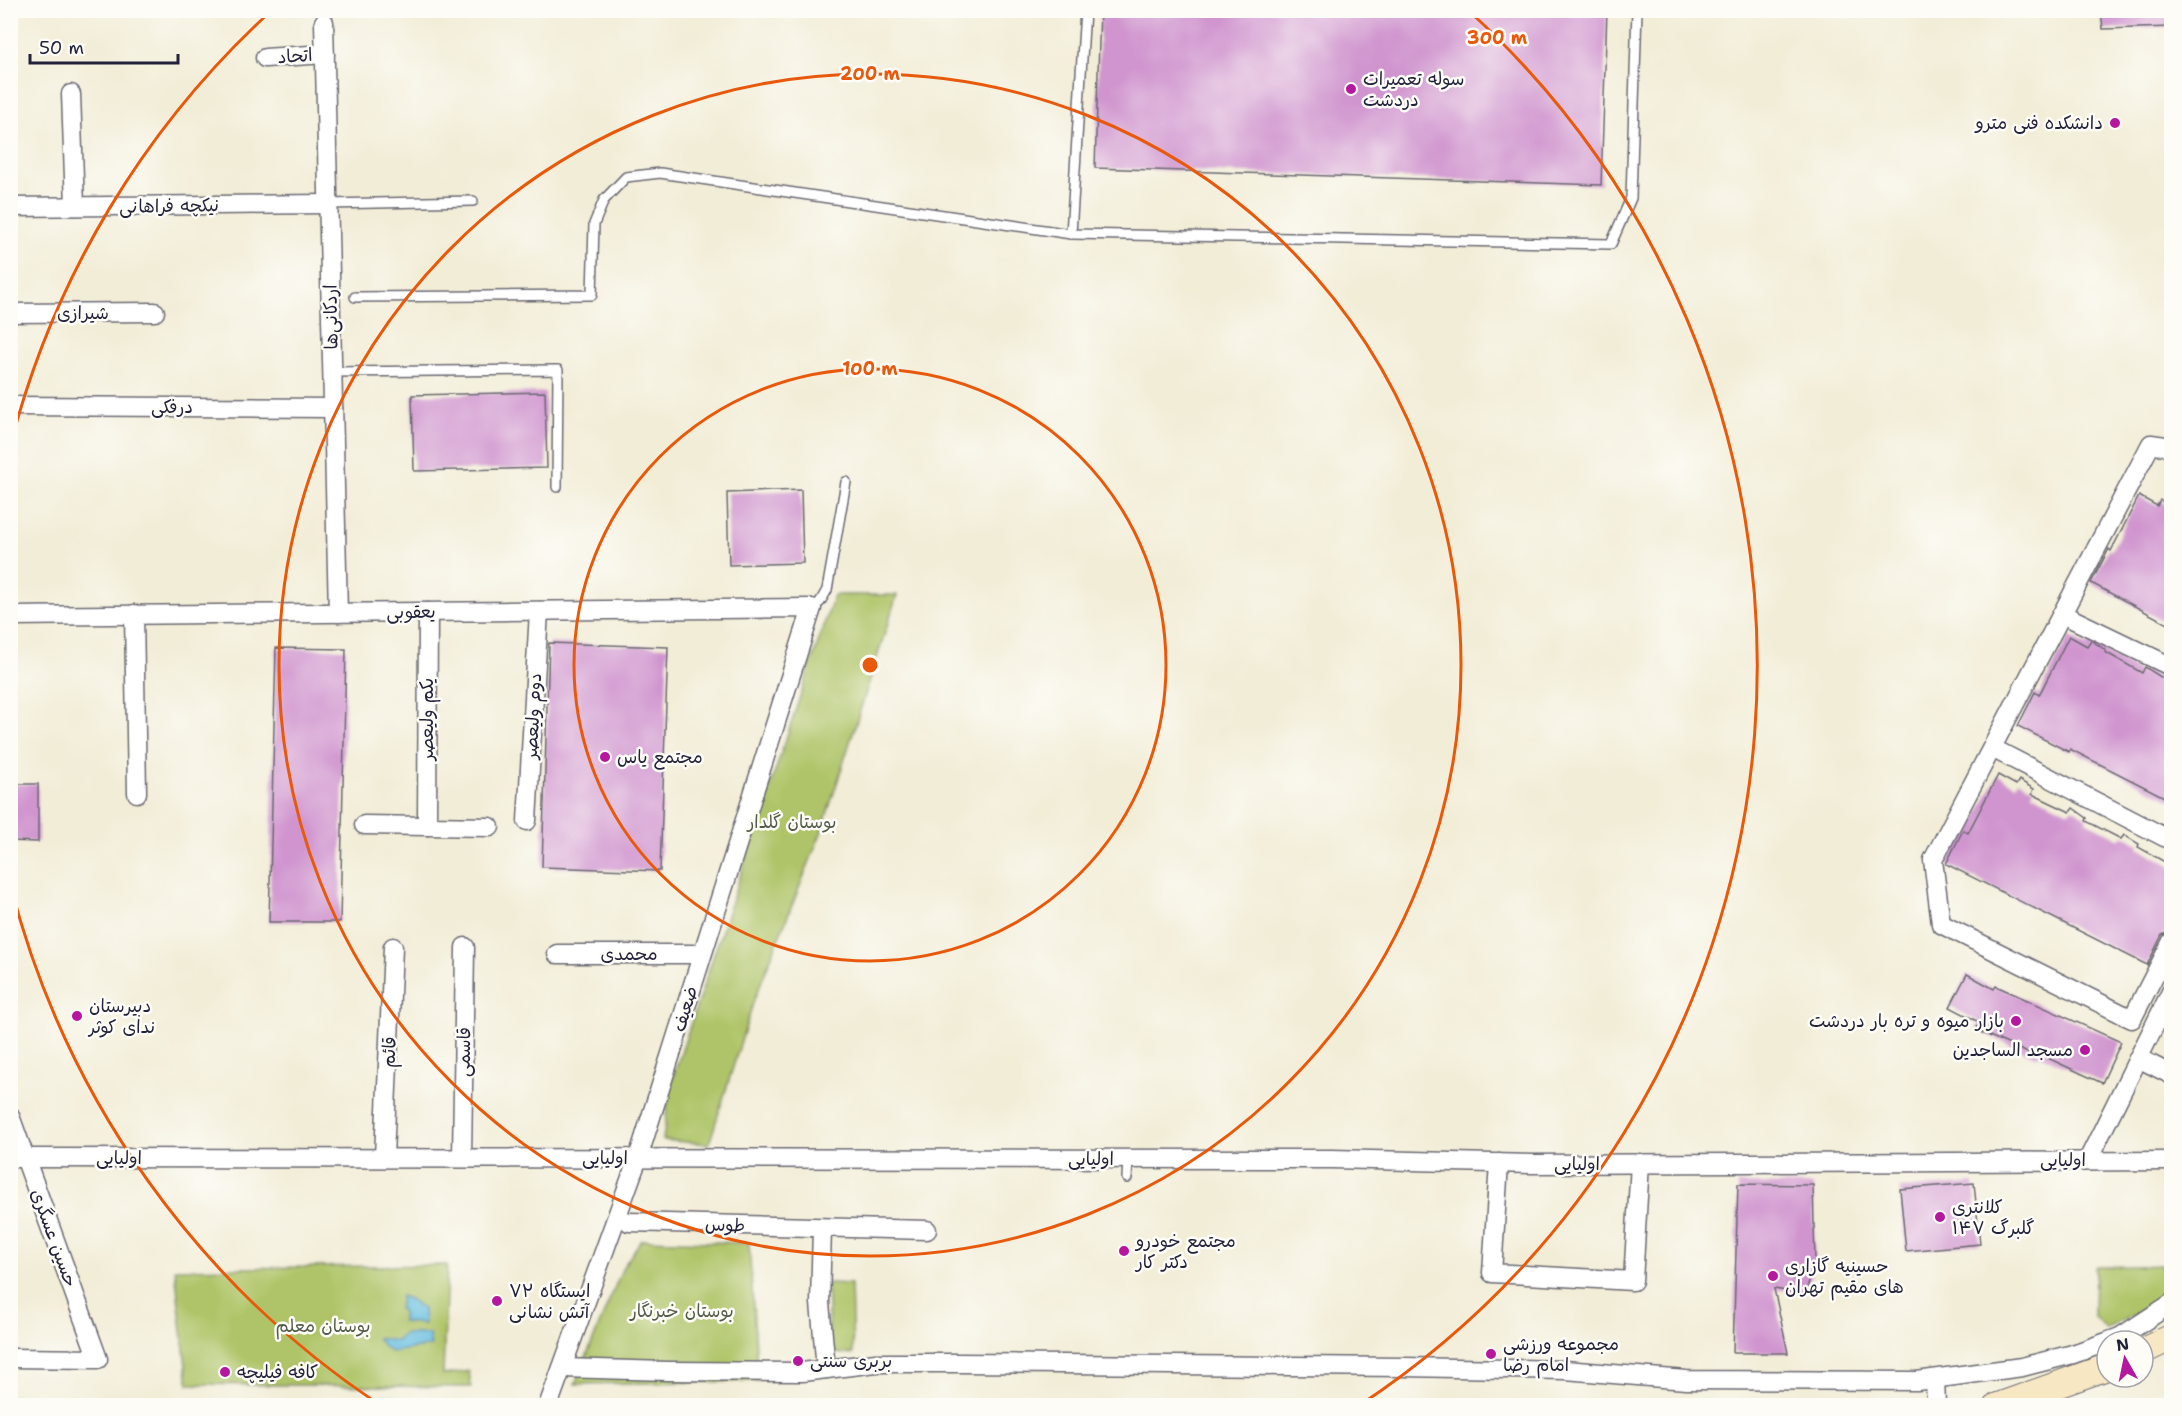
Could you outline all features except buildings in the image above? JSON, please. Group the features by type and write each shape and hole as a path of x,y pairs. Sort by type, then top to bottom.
{"main road":[{"path":"2155,1345 2172,1337"},
{"path":"1998,1406 2095,1371"},
{"path":"2007,1406 2044,1406"}],"street":[{"name":"اردکانی‌ها","path":"324,22 338,613"},
{"name":"اتحاد","path":"265,58 324,54"},
{"path":"71,94 75,206"},
{"name":"نیکچه فراهانی","path":"10,207 328,204"},
{"name":"شیرازی","path":"10,313 155,312"},
{"name":"درفکی","path":"10,406 333,408"},
{"path":"2172,447 2151,444 1933,860 1941,924 2132,1019 2172,941"},
{"name":"یعقوبی","path":"10,616 812,608"},
{"name":"ضعیف","path":"548,1406 638,1158 812,608"},
{"name":"دوم ولیعصر","path":"527,821 539,611"},
{"name":"یکم ولیعصر","path":"427,826 428,612"},
{"path":"134,614 137,793"},
{"path":"2062,614 2172,667"},
{"path":"1992,748 2172,841"},
{"path":"364,825 490,827"},
{"name":"قائم","path":"384,1157 393,947"},
{"name":"قاسمی","path":"462,1158 465,947"},
{"name":"محمدی","path":"556,954 702,954"},
{"path":"2088,1160 2172,990"},
{"path":"2138,1058 2172,1075"},
{"name":"حسین عسگری","path":"10,1116 18,1158 98,1359 10,1358"},
{"name":"اولیایی","path":"18,1158 1332,1159 1499,1163 2172,1161"},
{"path":"1499,1163 1492,1273 1633,1281 1640,1163"},
{"name":"طوس","path":"629,1222 927,1230"},
{"path":"822,1228 820,1303 826,1369"},
{"path":"2132,1329 2172,1303"},
{"path":"562,1368 802,1372 876,1363 1121,1360 1565,1370 1686,1380 1917,1381 2022,1367 2095,1346"},
{"path":"1935,1378 1936,1406"}],"lane":[{"path":"1071,234 1085,10"},
{"path":"355,297 592,295 594,224 604,200 626,177 660,173 1071,234 1611,244 1631,198 1637,10"},
{"path":"328,204 473,201"},
{"path":"332,372 558,370 557,487"},
{"path":"812,608 820,602 827,590 846,482"},
{"path":"1127,1178 1128,1159"}],"green space":[{"name":"بوستان گلدار","path":"834,595 897,595 821,833 754,1000 709,1144 663,1140 670,1086"},
{"name":"بوستان خبرنگار","path":"641,1240 749,1243 758,1381 575,1384 623,1267"},
{"name":"بوستان معلم","path":"447,1265 443,1375 469,1371 471,1387 188,1384 175,1269"},
{"path":"2166,1265 2167,1297 2106,1329 2094,1316 2095,1267"},
{"path":"827,1283 851,1284 853,1354 830,1353"}],"water":[{"path":"401,1296 423,1309 424,1324 402,1322 402,1310 399,1309"},
{"path":"403,1334 429,1334 431,1346 391,1352 377,1338 397,1341"}],"place":[{"name":"سوله تعمیرات دردشت","path":"1351,89"},
{"name":"دانشکده فنی مترو","path":"2115,123"},
{"name":"مجتمع یاس","path":"605,757"},
{"name":"دبیرستان ندای کوثر","path":"77,1016"},
{"name":"بازار میوه و تره بار دردشت","path":"2016,1021"},
{"name":"مسجد الساجدین","path":"2085,1050"},
{"name":"کلانتری ۱۴۷ گلبرگ","path":"1940,1217"},
{"name":"مجتمع خودرو دکتر کار","path":"1124,1251"},
{"name":"حسینیه گازاری های مقیم تهران","path":"1773,1276"},
{"name":"ایستگاه ۷۲ آتش نشانی","path":"497,1301"},
{"name":"مجموعه ورزشی امام رضا","path":"1491,1354"},
{"name":"بربری سنتی","path":"798,1361"},
{"name":"کافه فیلیچه","path":"225,1372"}]}
